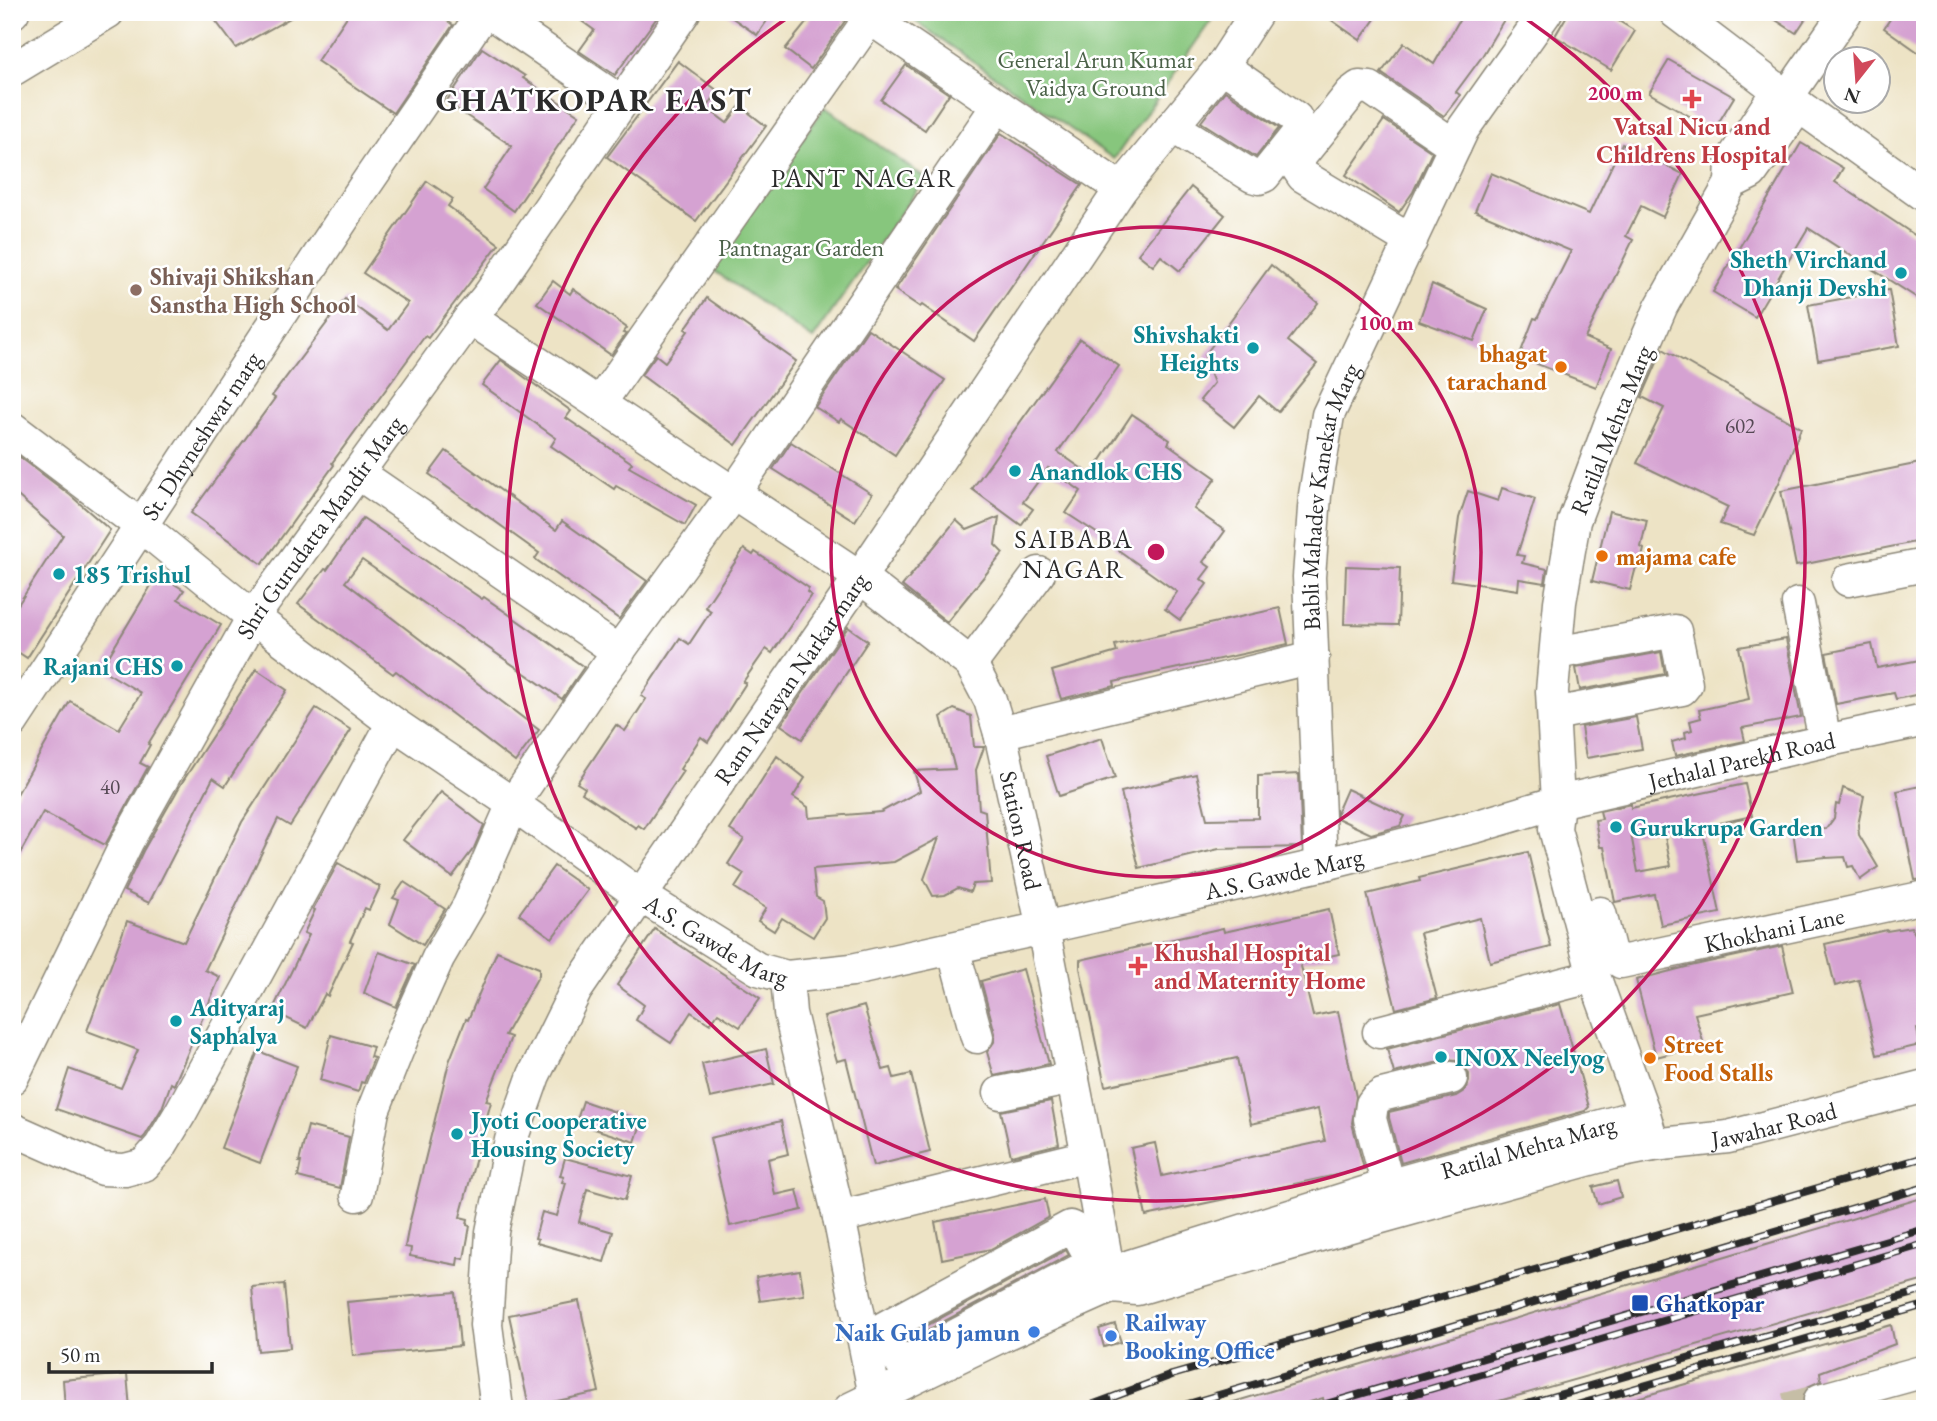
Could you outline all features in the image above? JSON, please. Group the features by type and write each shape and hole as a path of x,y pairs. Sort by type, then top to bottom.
{"street":[{"path":"12,70 108,12"},
{"name":"St. Dhyneshwar marg","path":"12,722 362,190 484,12"},
{"path":"489,12 621,102"},
{"name":"Shri Gurudatta Mandir Marg","path":"12,1078 127,842 253,617 470,318 489,296 684,12"},
{"name":"Ram Narayan Narkar marg","path":"497,1409 486,1325 492,1232 511,1140 534,1075 576,990 860,577 1121,188 1179,130 1227,69 1257,12"},
{"name":"Babli Mahadev Kanekar Marg","path":"1321,864 1309,577 1315,495 1328,415 1463,130 1546,12"},
{"path":"1675,12 1925,196"},
{"path":"1788,97 1846,12"},
{"path":"599,404 865,15 1121,188"},
{"path":"1179,130 1234,166 1259,178 1264,176 1296,136 1300,127 1296,118 1227,69"},
{"path":"1411,241 1303,176 1297,167 1298,159 1351,93 1359,87 1370,88 1455,146"},
{"name":"Ratilal Mehta Marg","path":"1392,1199 1644,1114 1594,976 1556,829 1558,803 1552,691 1560,602 1574,521 1611,422 1661,307 1731,183 1732,160 1788,97"},
{"path":"357,1195 373,1111 438,958 469,905 513,804 591,689 734,493 998,105"},
{"path":"470,318 860,577 971,664 1039,573"},
{"name":"A.S. Gawde Marg","path":"12,428 141,525 253,617 393,723 641,895 758,969 787,977 852,970 1044,928 1321,864 1558,803"},
{"path":"358,473 619,652"},
{"path":"1848,580 1925,565"},
{"path":"1798,604 1825,741"},
{"path":"1554,714 1682,689 1686,684 1675,631 1556,653"},
{"path":"1000,733 1313,657"},
{"name":"Station Road","path":"971,664 990,700 1000,733 1044,928 1088,1156 1096,1249 1111,1287"},
{"name":"Jethalal Parekh Road","path":"1558,803 1925,720"},
{"path":"12,1129 102,1169 125,1170 144,1165 160,1147 181,1112 393,723"},
{"name":"Khokhani Lane","path":"1558,803 1577,825 1610,953 1621,962 1925,897"},
{"path":"953,948 977,1037"},
{"path":"1379,1032 1594,976"},
{"path":"787,977 790,1013 839,1217 862,1402 1073,1289 1090,1265 1096,1249 1070,1227 882,1329 879,1337 904,1363 1073,1289 1137,1289 1392,1199 1370,1119 1375,1100 1382,1095 1451,1078"},
{"path":"1000,1093 1073,1078"},
{"name":"Jawahar Road","path":"1392,1199 1653,1145 1728,1137 1925,1086"},
{"path":"1644,1114 1653,1145"},
{"path":"839,1217 1088,1156"},
{"path":"1820,1400 1925,1371"}],"green space":[{"name":"General Arun Kumar Vaidya Ground","path":"902,12 1217,12 1114,159"},
{"name":"Pantnagar Garden","path":"825,107 925,178 813,339 710,268"}],"building":[{"path":"209,12 301,12 236,48"},
{"path":"350,12 435,12 453,25 393,113 317,61"},
{"path":"569,12 661,12 615,75 579,51 594,30"},
{"path":"724,12 773,12 757,35"},
{"path":"815,12 839,12 845,21 811,69 785,49"},
{"path":"1320,12 1380,12 1360,40"},
{"path":"1464,12 1494,12 1505,18 1456,92 1460,95 1444,116 1381,73 1404,43 1434,64"},
{"path":"1569,12 1604,12 1635,31 1611,70 1555,36"},
{"path":"1763,12 1810,12 1796,33"},
{"path":"1895,12 1925,12 1925,57 1884,28"},
{"path":"482,48 579,115 514,211 483,189 512,146 446,102"},
{"path":"1669,60 1734,97 1714,130 1649,93"},
{"path":"678,61 718,91 707,108 727,123 740,106 766,126 696,221 607,157"},
{"path":"906,65 949,94 925,130 881,100"},
{"path":"1225,91 1279,128 1256,157 1201,122"},
{"path":"1384,120 1432,152 1413,192 1399,212 1346,175"},
{"path":"1001,133 1082,185 974,341 895,290"},
{"path":"1801,143 1843,168 1835,182 1925,242 1925,303 1808,228 1755,317 1713,292"},
{"path":"1622,144 1683,174 1663,217 1641,206 1626,236 1633,240 1585,338 1611,349 1596,387 1519,357 1534,318 1537,319 1571,251 1475,211 1491,173 1589,214"},
{"path":"427,181 453,199 448,206 499,244 428,338 425,336 262,564 191,513 275,398 272,396 345,299 388,330 408,303 363,273"},
{"path":"1191,187 1225,215 1180,271 1161,256 1153,266 1138,254"},
{"name":"Shivshakti Heights","path":"1271,265 1318,303 1288,341 1317,364 1278,412 1259,396 1234,427 1200,400 1214,383 1205,355"},
{"path":"553,281 570,294 573,289 627,328 623,333 626,334 611,355 537,303"},
{"path":"1432,284 1487,309 1474,341 1419,321"},
{"path":"1889,290 1899,346 1818,360 1808,305"},
{"path":"707,298 796,361 736,445 641,375 656,355 665,362 688,331 685,329"},
{"path":"868,329 945,380 895,455 841,419 839,422 815,407"},
{"path":"1080,339 1119,366 1058,452 1091,475 1132,414 1170,440 1168,444 1216,478 1194,509 1225,531 1203,562 1210,567 1201,579 1207,584 1180,620 1165,609 1177,592 1114,547 1115,545 1066,513 1081,491 1048,468 1023,502 1033,509 1021,525 972,489"},
{"path":"1663,349 1801,428 1754,535 1720,524 1728,507 1637,463 1664,408 1642,397"},
{"path":"501,360 571,411 566,418 632,463 629,467 696,505 685,525 616,486 614,489 551,446 556,438 482,385"},
{"path":"791,442 872,494 855,521 773,469"},
{"name":"185 Trishul","path":"12,451 70,495 110,530 27,658 12,648 12,614 63,535 12,491"},
{"path":"446,451 556,530 562,521 647,581 619,619 535,559 539,553 429,474"},
{"path":"1925,462 1925,540 1796,566 1781,491"},
{"path":"1502,488 1535,499 1517,555 1524,556 1522,563 1547,569 1545,583 1519,579 1518,590 1451,580 1459,518 1468,491 1498,501"},
{"path":"1609,511 1647,520 1640,567 1636,567 1630,590 1592,581"},
{"path":"999,517 995,545 1003,553 947,622 902,586 956,520 967,530"},
{"path":"363,518 482,599 484,597 584,667 562,699 362,560 345,582 539,730 515,762 396,671 393,674 298,604 325,569 327,570"},
{"path":"744,549 753,555 755,552 809,588 807,592 811,595 772,653 766,649 708,742 701,737 680,769 683,771 644,829 638,825 636,828 582,793 585,788 577,783 616,725 625,731 646,699 641,696 680,638 689,644 711,611 705,607"},
{"path":"1346,566 1400,568 1398,625 1344,624"},
{"path":"158,574 184,590 178,599 221,625 148,744 150,745 140,763 148,767 105,845 43,812 12,868 12,803 70,701 119,729 141,693 101,669"},
{"path":"1280,608 1288,644 1114,682 1115,686 1061,699 1052,671 1117,652 1115,645"},
{"path":"848,627 868,641 802,739 781,725"},
{"path":"1786,639 1801,717 1742,728 1745,741 1675,756 1672,742 1686,738 1685,732 1692,730 1690,721 1701,718 1699,710 1749,699 1739,647"},
{"path":"1872,644 1877,668 1925,659 1925,693 1896,699 1894,693 1836,704 1826,653"},
{"path":"1661,652 1665,674 1580,690 1576,668"},
{"path":"256,669 287,690 225,786 213,778 149,903 124,891 181,784"},
{"path":"316,708 351,730 290,826 278,819 205,970 220,977 174,1085 171,1083 162,1108 145,1136 142,1139 56,1109 69,1069 121,1088 138,1050 87,1031 127,921 184,942 242,822"},
{"path":"954,709 971,716 974,747 984,747 976,770 979,809 985,811 991,883 973,884 970,892 958,888 945,895 933,896 924,879 939,838 894,862 813,869 816,897 823,901 825,918 813,937 782,918 774,931 758,921 766,908 735,888 744,874 728,864 744,839 730,830 777,756 805,778 793,797 808,807 809,818 881,812 920,791 914,771 955,769 941,717"},
{"path":"1636,717 1642,749 1586,758 1581,727"},
{"path":"1102,738 1115,778 1059,796 1046,756"},
{"path":"1196,774 1207,819 1258,818 1258,776 1299,774 1302,847 1219,849 1139,868 1121,792"},
{"path":"1745,784 1752,816 1702,827 1720,913 1661,925 1654,894 1615,902 1604,847 1600,847 1595,820 1602,819 1600,811 1631,804 1631,808","holes":["1663,828 1671,866 1638,872 1631,834"]},
{"path":"1925,785 1925,879 1915,880 1897,791"},
{"path":"1843,788 1864,796 1858,825 1859,835 1878,867 1860,880 1853,866 1848,867 1845,857 1797,860 1793,830 1826,829 1834,818 1836,804 1839,805"},
{"path":"1347,789 1405,816 1400,826 1371,834 1337,818"},
{"path":"441,792 484,825 474,848 452,877 403,840"},
{"path":"1528,852 1551,947 1490,962 1480,918 1420,933 1437,998 1396,1009 1367,894 1420,881 1419,878"},
{"path":"338,863 380,887 369,910 365,908 350,941 353,942 328,996 325,994 307,1028 272,1011 309,935 304,933 315,910 313,909"},
{"path":"554,866 588,890 552,938 519,914"},
{"path":"404,882 445,909 423,945 390,924 399,900 393,898"},
{"path":"1329,909 1339,954 1300,962 1313,1016 1338,1011 1356,1097 1352,1123 1364,1169 1146,1216 1131,1148 1155,1143 1162,1176 1325,1141 1318,1109 1251,1124 1237,1058 1105,1086 1080,960 1223,928 1224,932"},
{"path":"1911,927 1925,951 1925,1028 1917,1029 1920,1045 1877,1055 1859,980 1835,986 1825,944"},
{"path":"655,929 760,998 740,1027 718,1013 710,1024 691,1012 671,1043 636,1020 644,1005 617,985"},
{"path":"1782,946 1793,992 1695,1014 1704,1045 1656,1057 1636,980"},
{"path":"497,951 539,968 539,975 505,1035 511,1037 486,1101 491,1102 460,1217 468,1219 467,1225 470,1226 464,1259 458,1258 457,1265 410,1256 411,1248 405,1247 409,1225 449,1062"},
{"path":"379,952 415,965 396,1007 364,993"},
{"path":"1023,969 1049,1064 994,1076 987,1052 994,1042 995,1033 981,981"},
{"path":"1560,1004 1589,1107 1585,1111 1401,1163 1389,1112 1456,1096 1464,1091 1469,1082 1469,1074 1464,1065 1447,1060 1394,1073 1387,1049"},
{"path":"864,1006 883,1070 891,1068 894,1078 911,1074 930,1152 873,1166 846,1059 837,1061 824,1017"},
{"path":"331,1035 373,1047 370,1057 374,1058 358,1092 320,1080"},
{"path":"766,1049 774,1084 710,1098 702,1064"},
{"path":"258,1051 297,1066 260,1163 221,1148"},
{"path":"583,1101 642,1121 635,1142 576,1123"},
{"path":"1051,1101 1059,1144 1011,1156 1001,1111"},
{"path":"781,1121 788,1154 768,1159 775,1195 797,1190 802,1210 730,1226 710,1138"},
{"path":"308,1126 349,1137 340,1188 298,1177"},
{"path":"565,1158 632,1176 625,1200 587,1189 579,1222 613,1232 604,1262 537,1243 538,1239 535,1238 542,1212 557,1216 566,1183 562,1182 564,1177 560,1176"},
{"path":"1617,1181 1621,1197 1598,1204 1593,1187"},
{"path":"1925,1197 1925,1280 1471,1409 1325,1409 1323,1398 1287,1409 1228,1409 1227,1404"},
{"path":"1045,1199 1049,1217 991,1249 942,1259 935,1222"},
{"path":"1066,1250 1069,1255 907,1341 904,1338"},
{"path":"800,1270 804,1295 760,1301 756,1277"},
{"path":"284,1284 290,1348 258,1351 252,1287"},
{"path":"455,1292 460,1346 353,1356 347,1302"},
{"path":"579,1301 599,1392 529,1407 509,1315"},
{"path":"1115,1324 1121,1342 1104,1347 1099,1329"},
{"path":"1891,1325 1895,1344 1820,1372 1821,1381 1807,1387 1802,1395 1804,1409 1617,1409 1616,1404"},
{"path":"127,1374 130,1409 65,1409 63,1380"}],"tunnel":[{"path":"1786,1409 1820,1400"}],"railway":[{"path":"1081,1409 1172,1375 1925,1157"},
{"path":"1171,1409 1925,1187"},
{"path":"1309,1409 1925,1229"},
{"path":"1362,1409 1925,1244"},
{"path":"1510,1409 1925,1290"},
{"path":"1563,1409 1925,1305"}],"place":[{"name":"Vatsal Nicu and Childrens Hospital","path":"1692,99"},
{"name":"Sheth Virchand Dhanji Devshi","path":"1901,273"},
{"name":"Shivaji Shikshan Sanstha High School","path":"136,290"},
{"name":"Shivshakti Heights","path":"1253,348"},
{"name":"bhagat tarachand","path":"1561,367"},
{"name":"Anandlok CHS","path":"1015,471"},
{"name":"majama cafe","path":"1602,556"},
{"name":"185 Trishul","path":"59,574"},
{"name":"Rajani CHS","path":"177,666"},
{"name":"Gurukrupa Garden","path":"1616,827"},
{"name":"Khushal Hospital and Maternity Home","path":"1138,966"},
{"name":"Adityaraj Saphalya","path":"176,1021"},
{"name":"INOX Neelyog","path":"1441,1057"},
{"name":"Street Food Stalls","path":"1650,1058"},
{"name":"Jyoti Cooperative Housing Society","path":"457,1134"},
{"name":"Ghatkopar","path":"1640,1303"},
{"name":"Naik Gulab jamun","path":"1034,1332"},
{"name":"Railway Booking Office","path":"1111,1336"}],"district":[{"name":"GHATKOPAR EAST","path":"594,100"},
{"name":"PANT NAGAR","path":"864,178"},
{"name":"SAIBABA NAGAR","path":"1074,554"}]}
